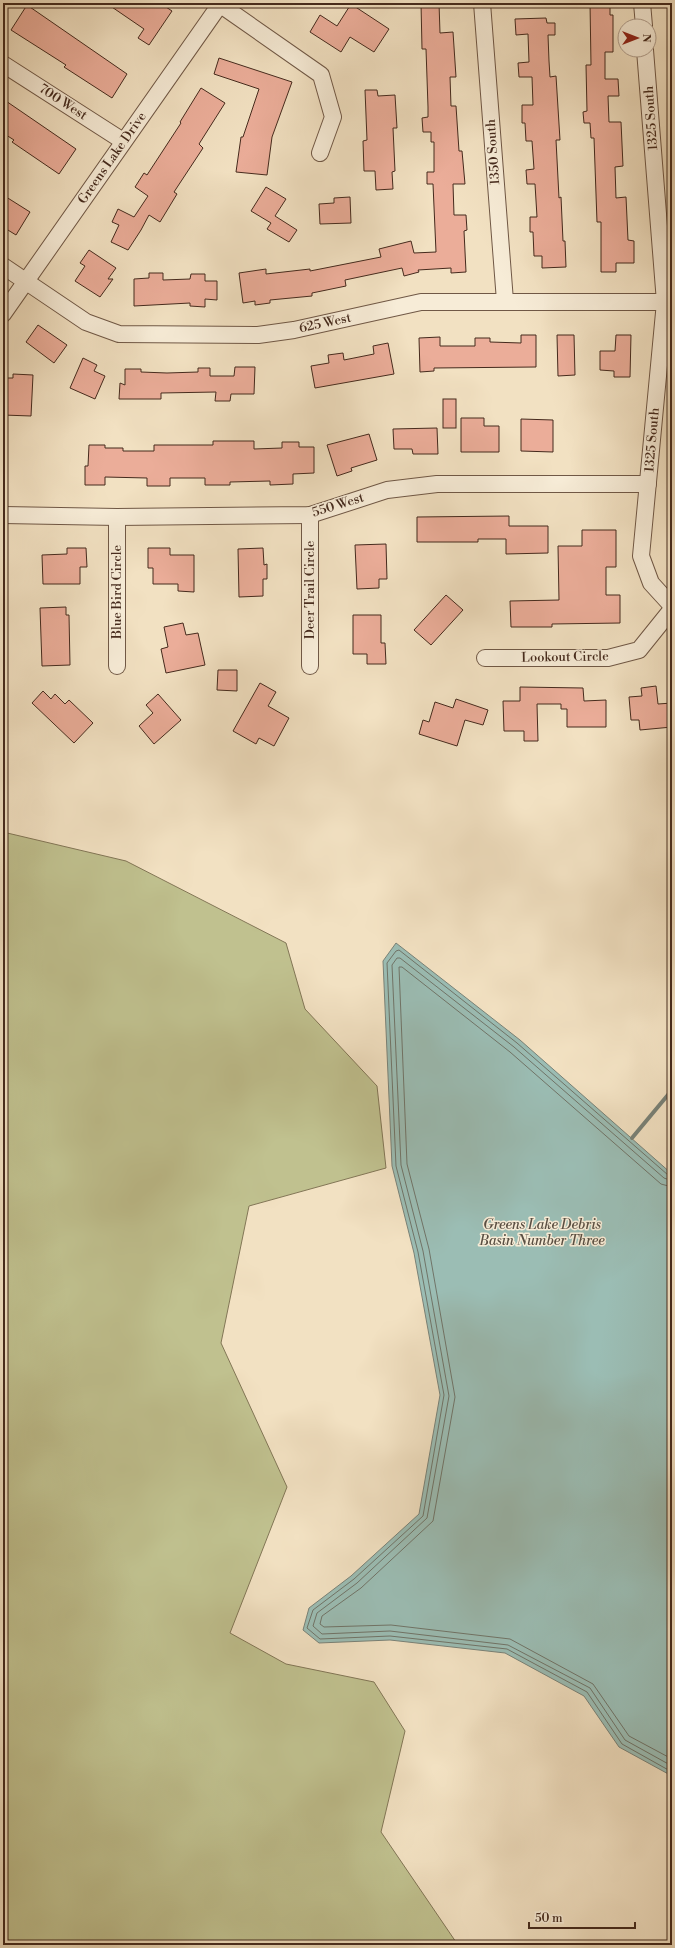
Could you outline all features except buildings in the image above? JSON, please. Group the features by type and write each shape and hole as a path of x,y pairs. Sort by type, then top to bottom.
{"street":[{"path":"220,3 321,75 333,117 320,152"},
{"name":"Greens Lake Drive","path":"3,314 220,3"},
{"name":"1350 South","path":"482,3 505,301"},
{"path":"642,3 643,18"},
{"name":"1325 South","path":"647,58 665,302 641,556 651,583 672,607"},
{"name":"700 West","path":"3,64 123,141"},
{"name":"625 West","path":"3,266 26,280 86,322 119,334 258,334 294,330 421,302 665,302"},
{"name":"550 West","path":"3,515 117,517 310,515 387,490 437,484 648,484"},
{"name":"Deer Trail Circle","path":"310,515 310,666"},
{"name":"Blue Bird Circle","path":"117,517 117,666"},
{"name":"Lookout Circle","path":"485,658 608,658 640,650 672,607"}],"green space":[{"path":"3,832 126,861 286,943 305,1009 377,1086 386,1168 249,1206 221,1343 287,1487 230,1633 286,1664 374,1682 405,1731 381,1832 458,1945 3,1945"}],"water":[{"name":"Greens Lake Debris Basin Number Three","path":"396,943 520,1040 672,1174 672,1776 619,1747 584,1696 505,1653 390,1640 319,1643 303,1630 309,1608 351,1576 419,1514 440,1395 414,1253 392,1166 383,961"}],"waterway":[{"path":"632,1138 672,1090"}]}
